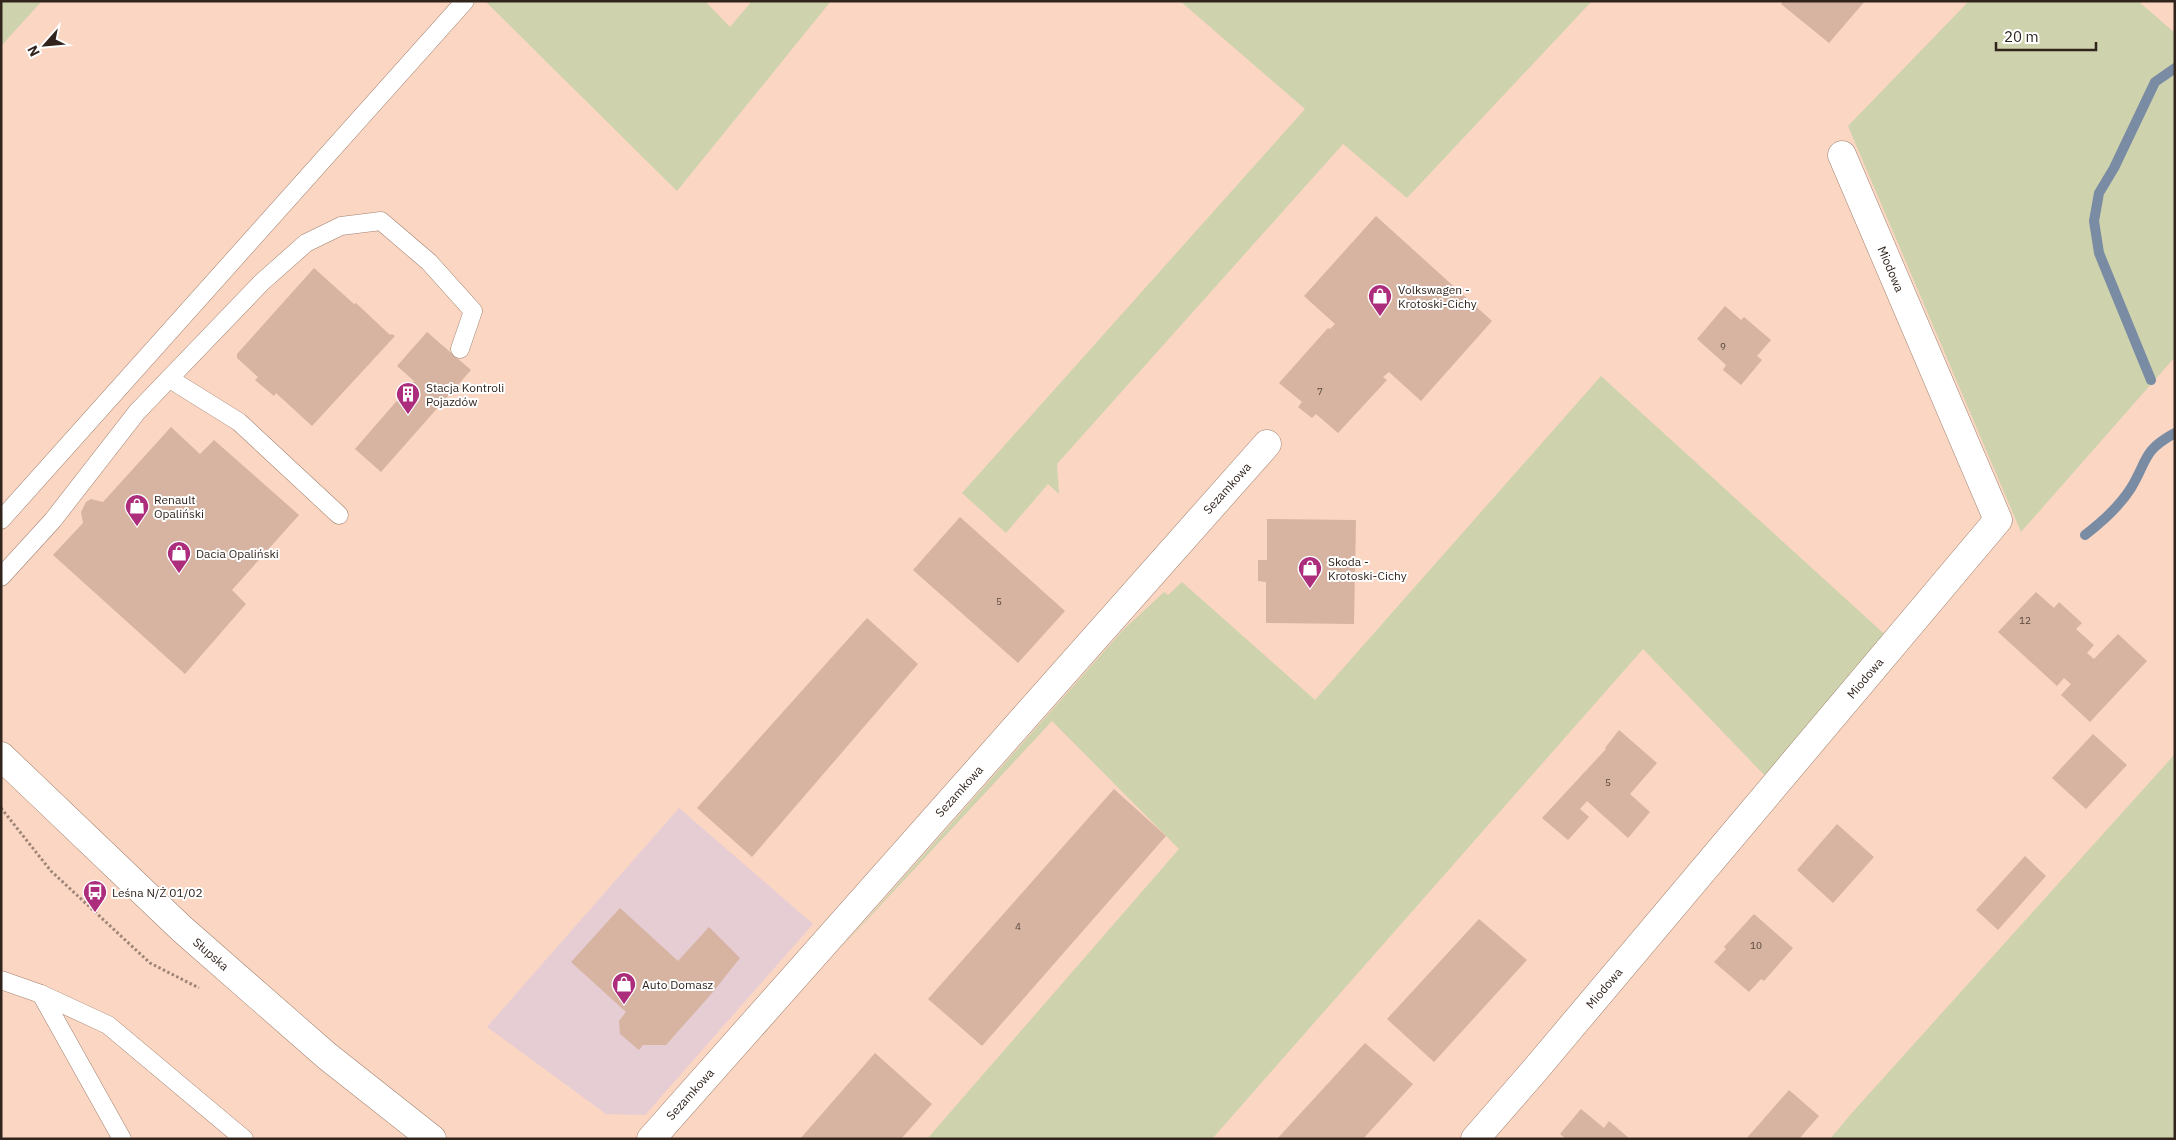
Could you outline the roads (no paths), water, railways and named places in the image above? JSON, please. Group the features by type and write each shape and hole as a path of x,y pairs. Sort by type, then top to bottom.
{"street":[{"name":"Miodowa","path":"1475,1139 1542,1063 1998,520 1842,155"},
{"name":"Sezamkowa","path":"651,1139 1267,444"},
{"name":"Słupska","path":"1,756 182,929 327,1056 432,1139"}],"lane":[{"path":"1,520 465,1"},
{"path":"1,577 53,520 137,412 262,282 306,243 341,226 381,221 429,262 473,311 460,349"},
{"path":"170,379 239,422 339,515"},
{"path":"1,980 41,994 108,1025 244,1139"},
{"path":"41,994 122,1139"}],"waterway":[{"path":"2151,380 2099,253 2094,221 2099,193 2114,168 2155,82 2175,68"},
{"path":"2085,535 2121,502 2131,488 2151,451 2164,439 2175,433"}],"place":[{"name":"Volkswagen - Krotoski-Cichy","path":"1380,317"},
{"name":"Stacja Kontroli Pojazdów","path":"408,415"},
{"name":"Renault Opaliński","path":"137,527"},
{"name":"Dacia Opaliński","path":"179,574"},
{"name":"Skoda - Krotoski-Cichy","path":"1310,589"},
{"name":"Leśna N/Ż 01/02","path":"95,913"},
{"name":"Auto Domasz","path":"624,1005"}]}
